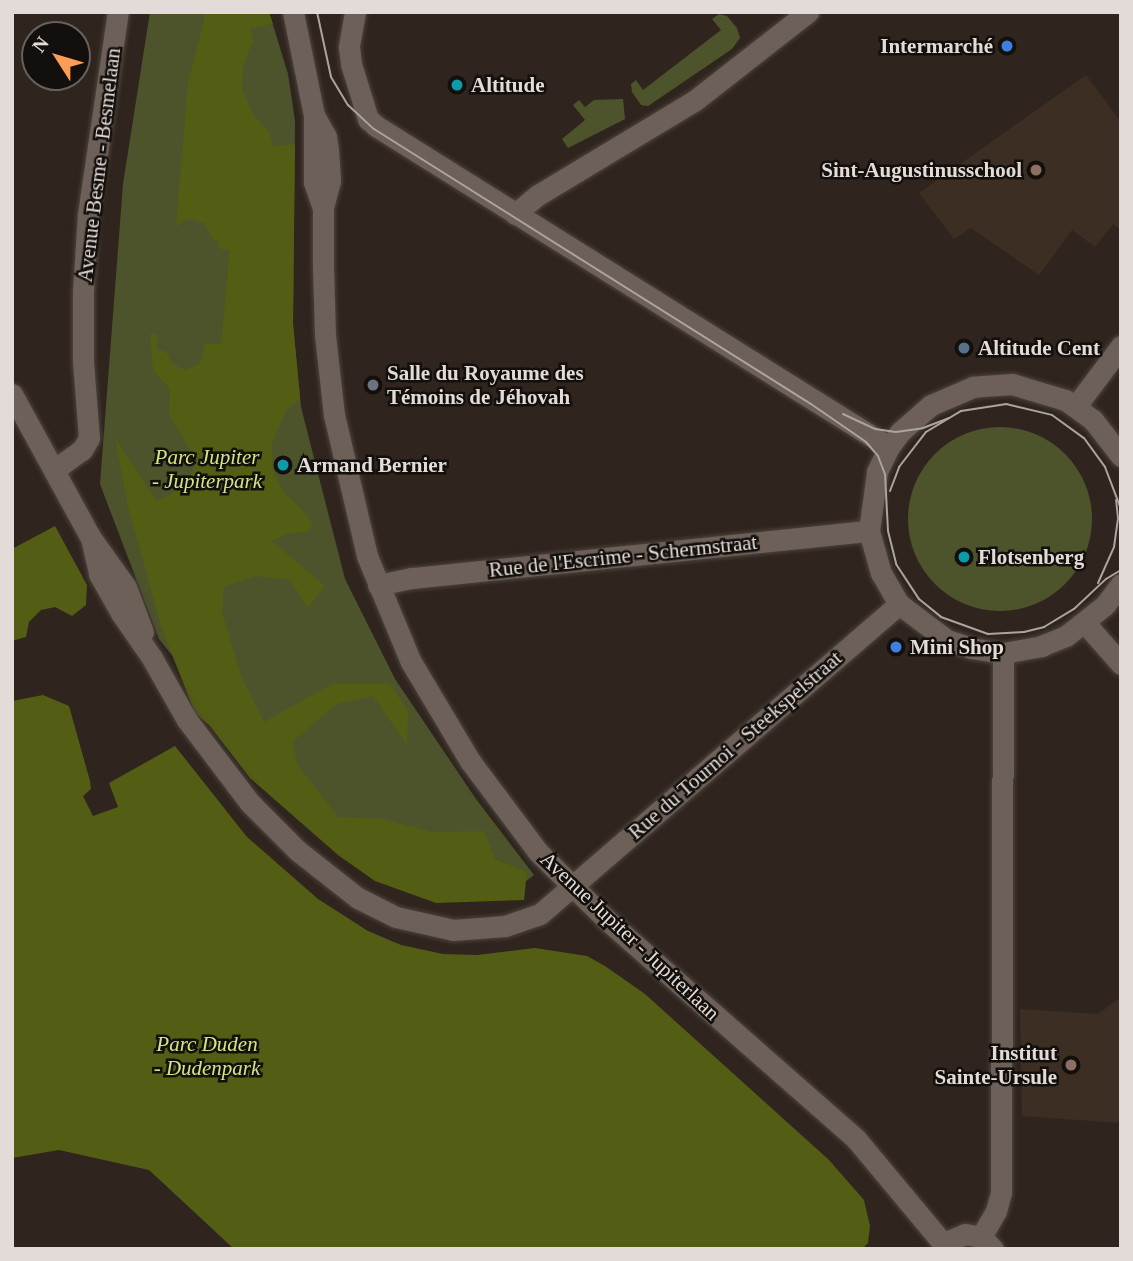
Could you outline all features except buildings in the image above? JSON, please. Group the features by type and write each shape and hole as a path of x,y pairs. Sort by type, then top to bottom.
{"street":[{"name":"Avenue Besme - Besmelaan","path":"54,470 82,450 89,438 83,362 83,291 88,214 118,12"},
{"name":"Avenue Jupiter - Jupiterlaan","path":"293,12 314,115 314,182 323,208 325,335 334,415 354,505 378,585 411,662 470,761 513,821 572,886 856,1139 944,1247"},
{"path":"355,12 349,47 351,64 368,119 889,447"},
{"path":"515,214 538,195 694,101 808,12"},
{"path":"1076,406 1121,346"},
{"path":"1121,456 1106,433 1076,406 1012,384 973,387 931,405 900,432 889,447 877,472 869,531 884,580 899,604 947,640 971,648 1003,653 1041,646 1066,636 1105,606 1121,584"},
{"name":"Rue du Tournoi - Steekspelstraat","path":"12,394 91,538 99,574 121,613 152,657 187,720 250,803 328,875 377,909 425,926 479,930 505,926 540,914 899,604"},
{"name":"Rue de l'Escrime - Schermstraat","path":"378,585 412,578 869,531"},
{"path":"1085,623 1121,664"},
{"path":"944,1247 958,1236 987,1243 1001,1192 1003,653"}],"shaded area":[{"name":"Sint-Augustinusschool","path":"1086,75 1121,122 1121,230 1113,224 1095,247 1072,230 1039,275 971,228 954,239 919,193"},
{"name":"Institut Sainte-Ursule","path":"1121,997 1121,1123 1022,1116 1020,1009 1098,1014"}],"green space":[{"name":"Parc Jupiter - Jupiterpark","path":"150,12 269,12 288,74 295,121 293,324 301,407 345,579 395,679 476,799 534,875 521,885 381,869 262,767 159,639 100,484 123,184"},
{"path":"206,12 269,12 273,24 250,28 253,41 244,62 242,89 254,116 270,133 273,147 295,144 293,324 300,398 286,411 272,443 273,470 283,491 307,515 312,525 308,532 289,533 272,541 325,586 308,608 290,580 255,576 224,587 222,612 242,678 264,722 332,684 390,684 408,711 407,745 373,696 337,704 293,741 297,764 338,817 382,819 432,832 484,831 495,859 527,872 524,900 436,903 375,881 338,855 250,778 209,725 195,713 162,629 128,507 115,438 157,501 183,487 197,462 169,414 170,389 153,370 150,334 157,334 157,350 166,351 172,364 186,370 200,363 205,343 221,344 230,250 219,249 219,241 214,241 204,223 189,219 176,226 188,83"},
{"path":"719,14 727,16 737,28 740,38 732,49 648,106 641,105 632,92 631,84 636,80 643,90 721,30 712,19"},
{"path":"623,99 625,119 568,148 562,139 585,120 573,105 579,100 585,107 594,100"},
{"path":"1000,427 1018,428 1035,434 1051,442 1065,454 1077,468 1085,484 1091,501 1091,537 1085,554 1077,570 1065,584 1051,596 1035,604 1018,610 1000,611 982,610 965,604 949,596 935,584 923,570 915,554 909,537 908,519 909,501 915,484 923,468 935,454 949,442 965,434 982,428"},
{"path":"55,526 87,585 86,605 72,616 55,607 41,610 29,622 26,637 12,641 12,549"},
{"name":"Parc Duden - Dudenpark","path":"43,695 69,706 90,781 91,789 83,796 93,816 118,807 109,783 175,746 247,837 318,899 368,931 401,945 443,954 477,955 535,948 587,956 605,966 645,994 829,1160 864,1200 870,1226 868,1243 862,1249 234,1249 149,1170 59,1150 12,1158 12,701"}],"tram line":[{"path":"317,12 331,77 348,105 374,129 811,404 866,442 878,456 885,474 888,531 896,564 919,599 941,617 988,634 1024,632 1044,627 1074,609 1106,579 1121,570"},
{"path":"890,491 899,467 926,432 961,411 1006,404 1052,415 1084,438 1105,467 1121,509"},
{"path":"843,414 875,429 896,432 923,428 949,418"},
{"path":"1098,583 1114,547 1118,518 1116,500"}],"place":[{"name":"Intermarché","path":"1007,46"},
{"name":"Altitude","path":"457,85"},
{"name":"Sint-Augustinusschool","path":"1036,170"},
{"name":"Altitude Cent","path":"964,348"},
{"name":"Salle du Royaume des Témoins de Jéhovah","path":"373,385"},
{"name":"Armand Bernier","path":"283,465"},
{"name":"Flotsenberg","path":"964,557"},
{"name":"Mini Shop","path":"896,647"},
{"name":"Institut Sainte-Ursule","path":"1071,1065"}]}
